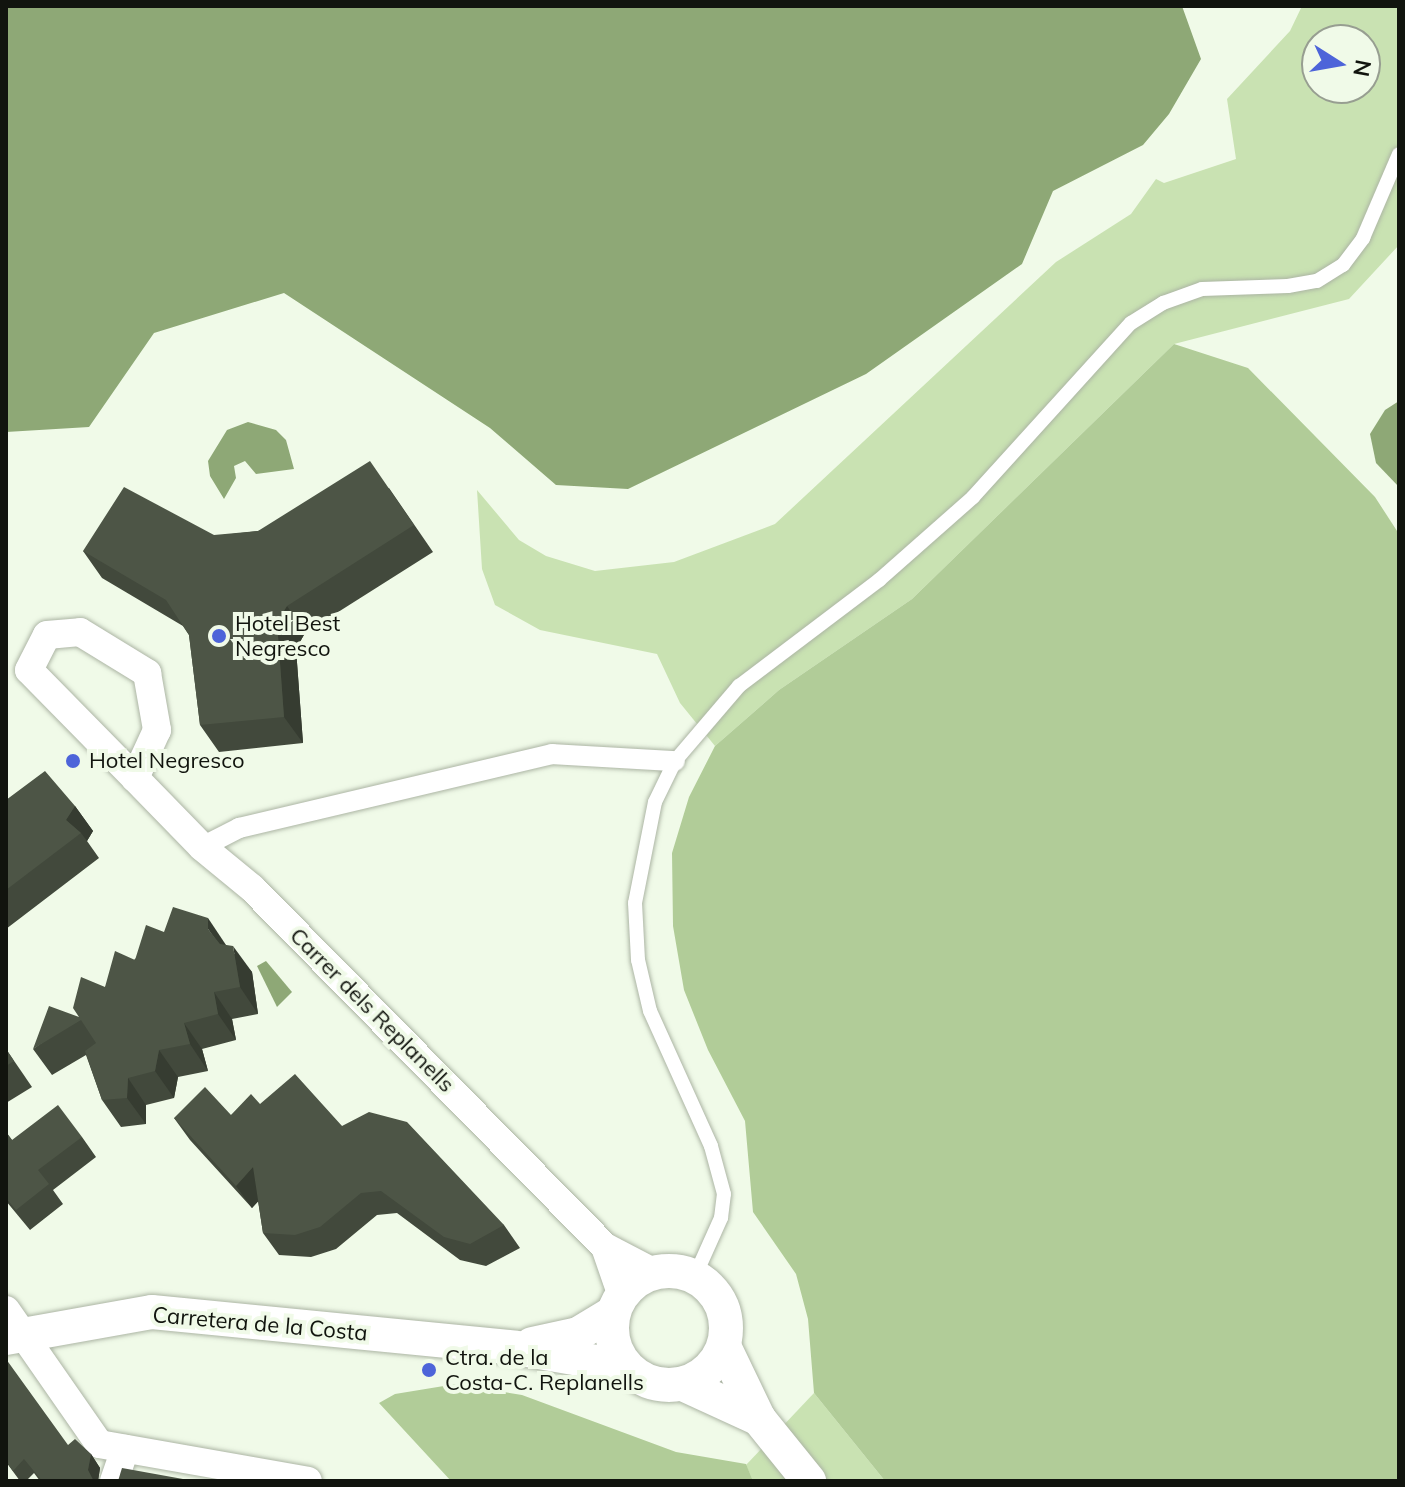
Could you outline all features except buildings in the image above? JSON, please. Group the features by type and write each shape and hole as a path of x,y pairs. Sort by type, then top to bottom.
{"street":[{"name":"Carrer dels Replanells","path":"135,778 157,730 147,673 80,632 47,635 29,670 202,847 252,888 605,1247 653,1272"},
{"path":"202,847 239,828 552,754 675,761"},
{"name":"Carrer dels Replanells","path":"605,1247 618,1305"},
{"path":"683,1384 710,1369 724,1346 726,1317 716,1294 695,1276 653,1272 618,1305 612,1338 625,1367 649,1383 683,1384 759,1419"},
{"name":"Carretera de la Costa","path":"516,1348 578,1334 618,1305"},
{"name":"Carretera de la Costa","path":"12,1328 152,1312 516,1348 625,1367"},
{"path":"12,1328 99,1444 308,1481"},
{"path":"724,1346 759,1419 809,1481"},
{"path":"114,1481 125,1449"}],"lane":[{"path":"695,1276 721,1218 724,1194 711,1146 650,1011 638,960 635,903 655,802 675,761 739,686 879,580 973,497 1131,323 1163,303 1202,289 1288,286 1317,281 1343,265 1363,238 1399,154"}],"shaded area":[{"path":"6,6 1182,6 1201,59 1169,114 1143,145 1053,191 1022,264 866,374 628,489 556,485 490,428 284,293 154,333 89,427 6,432"},
{"path":"1302,6 1399,6 1399,245 1349,299 1174,344 912,599 779,690 715,746 680,703 657,654 540,630 495,605 482,569 477,490 519,540 546,556 595,571 674,562 775,524 1056,262 1131,214 1156,179 1164,183 1236,159 1227,99 1290,31"},
{"path":"1174,344 1248,368 1375,497 1399,534 1399,1481 885,1481 814,1393 808,1319 796,1274 753,1212 745,1121 708,1050 684,990 673,926 672,853 689,797 715,746 779,690 912,599"},
{"path":"1399,401 1399,487 1376,463 1370,434 1385,410"},
{"path":"248,422 276,430 286,440 294,469 256,474 245,461 234,466 236,478 224,499 210,476 208,461 227,430"},
{"path":"266,961 292,992 277,1007 257,966"},
{"path":"456,1384 522,1395 676,1452 746,1464 753,1481 451,1481 379,1403 395,1394"},
{"path":"814,1393 885,1481 753,1481 746,1465"}],"place":[{"name":"Hotel Best Negresco","path":"219,636"},
{"name":"Hotel Negresco","path":"73,761"},
{"name":"Ctra. de la Costa-C. Replanells","path":"429,1370"}]}
